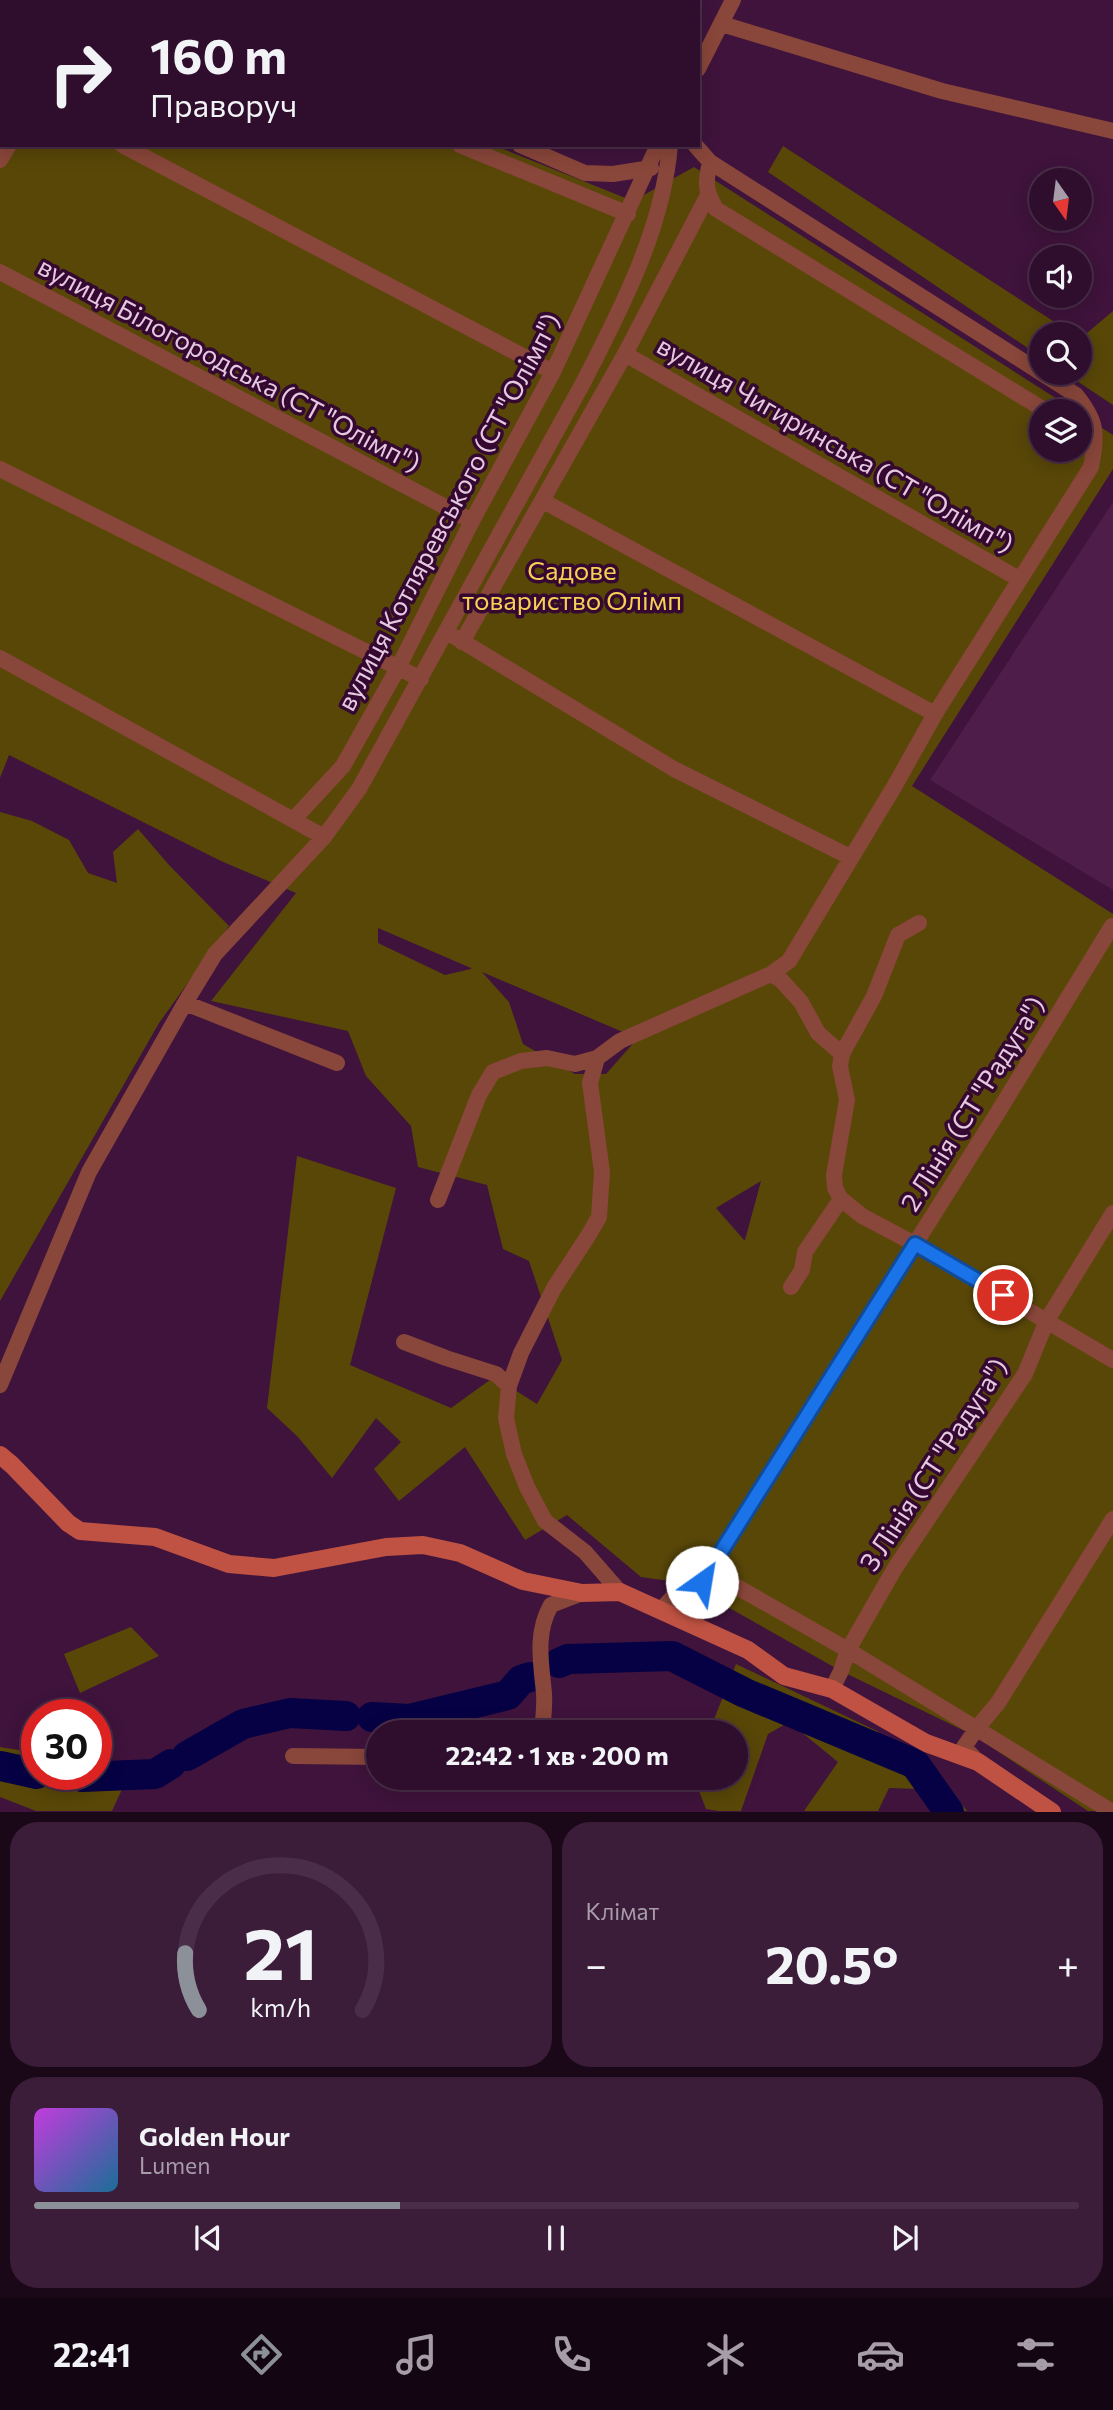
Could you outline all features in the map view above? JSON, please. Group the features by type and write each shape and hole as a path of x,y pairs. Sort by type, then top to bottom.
{"street":[{"path":"700,34 725,14"},
{"path":"700,62 725,14"},
{"path":"725,14 942,91 1113,131"},
{"path":"126,147 553,372"},
{"path":"465,147 628,214"},
{"path":"525,147 585,173 613,174 668,165"},
{"name":"вулиця Котляревського (СТ \"Олімп\")","path":"293,820 343,766 398,668 472,521 553,372 657,147"},
{"path":"0,1385 89,1172 185,1003 215,954 324,837 359,789 608,334 652,232 670,147"},
{"path":"438,1200 479,1095 494,1072 521,1061 547,1058 575,1064 597,1058 620,1041 771,974 789,961 935,714 1091,467 1096,439 1090,412 1076,395 710,162 697,147"},
{"path":"710,162 705,181 708,195 716,209 1029,401"},
{"path":"463,642 625,354 708,195"},
{"name":"вулиця Білогородська (СТ \"Олімп\")","path":"0,272 472,521"},
{"name":"вулиця Чигиринська (СТ \"Олімп\")","path":"625,354 1020,579"},
{"path":"0,468 421,679"},
{"path":"543,500 935,714"},
{"path":"445,631 674,769 850,857"},
{"path":"0,658 324,837"},
{"path":"919,923 898,935 874,996 842,1054 840,1066 847,1100 834,1175 835,1188 841,1199 862,1216 1113,1360"},
{"name":"2 Лінія (СТ \"Радуга\")","path":"661,1610 672,1598 702,1582 1112,926"},
{"path":"771,974 781,980 801,1002 818,1033 842,1054"},
{"path":"185,1003 337,1063"},
{"path":"597,1058 590,1083 602,1172 598,1217 589,1236 554,1288 521,1353 509,1386 506,1418 514,1454 545,1521 585,1552 620,1592 748,1650 785,1676 832,1689 926,1743 978,1762 1052,1811"},
{"path":"792,1287 802,1270 805,1252 841,1199"},
{"name":"З Лінія (СТ \"Радуга\")","path":"832,1689 848,1650 895,1568 1025,1374 1047,1321 1113,1213"},
{"path":"404,1342 446,1359 496,1374 509,1386"},
{"path":"0,1455 68,1523 80,1531 155,1537 229,1564 274,1568 386,1547 423,1545 460,1553 523,1581 582,1593 620,1592"},
{"path":"978,1762 964,1747 998,1703 1113,1519"},
{"path":"709,1571 848,1650 1110,1808"},
{"path":"543,1720 544,1695 540,1658 542,1625 551,1605 582,1593"},
{"path":"293,1755 366,1757"}],"shaded area":[{"path":"1113,502 1113,890 930,780"}],"green space":[{"path":"783,146 1029,305 1029,308 1054,322 1029,322 1029,349 768,172"},
{"name":"Садове товариство Олімп","path":"0,147 498,147 633,201 694,167 1029,381 1029,385 1035,385 1057,399 1029,399 1029,462 1092,462 1092,422 1113,435 1113,469 912,786 1113,914 1113,1811 1088,1811 973,1735 841,1671 694,1588 690,1573 691,1584 641,1577 567,1515 525,1540 465,1447 399,1501 374,1469 401,1442 376,1418 332,1478 298,1437 267,1408 297,1156 396,1188 350,1365 451,1408 494,1377 537,1404 562,1360 529,1261 503,1249 487,1185 418,1167 411,1126 366,1076 348,1031 211,1001 296,893 221,861 9,755 0,778","holes":["378,928 471,969 445,975 378,943","482,972 637,1038 606,1074 575,1074 523,1044 509,1002","761,1181 745,1240 716,1208"]},
{"path":"1113,311 1113,405 1083,385 1092,385 1092,329"},
{"path":"0,812 32,821 69,840 88,873 117,883 113,852 138,829 229,926 159,1023 0,1301"},
{"path":"131,1627 159,1656 80,1693 64,1654"},
{"path":"736,1664 877,1731 891,1747 942,1777 967,1811 932,1811 921,1789 889,1788 878,1811 804,1811 838,1762 789,1722 768,1734 741,1811 706,1809 699,1790 748,1790 748,1720 714,1720"},
{"path":"0,1747 21,1750 21,1790 112,1790 112,1780 124,1785 112,1811 36,1811 0,1797"}],"waterway":[{"path":"559,1663 568,1659 672,1656 745,1693 915,1764 949,1812"},
{"path":"372,1717 409,1719 508,1695 521,1680 530,1677"},
{"path":"187,1756 243,1724 290,1713 346,1716"},
{"path":"112,1776 155,1774 171,1764"},
{"path":"0,1766 21,1771"}],"route":[{"path":"702,1582 915,1244 1003,1295"}]}
